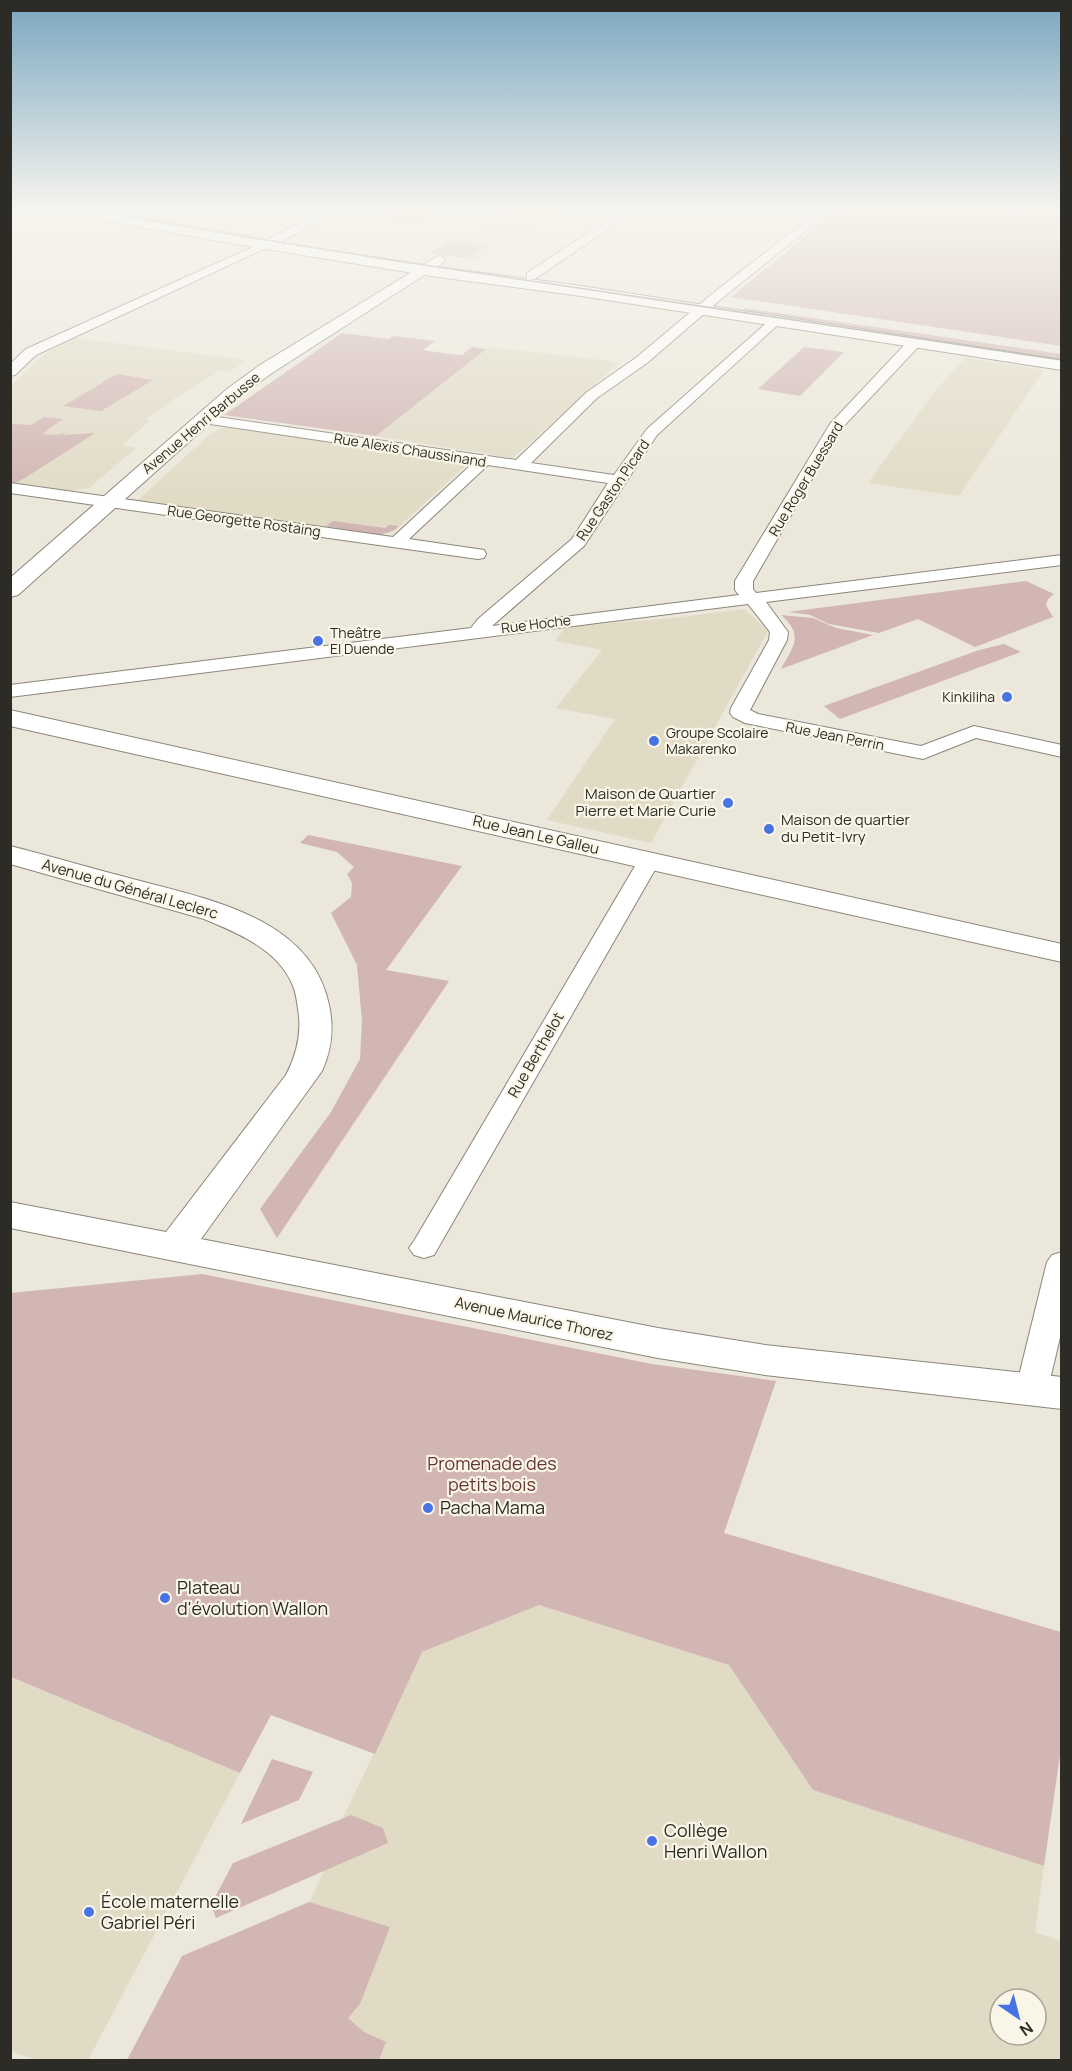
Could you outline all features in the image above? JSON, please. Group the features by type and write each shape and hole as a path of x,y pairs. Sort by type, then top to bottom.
{"main road":[{"name":"Avenue Henri Barbusse","path":"10,590 203,419 266,369 365,306"},
{"path":"702,306 1062,352"},
{"path":"705,306 775,322 1062,365"},
{"name":"Rue Jean Le Galleu","path":"10,718 1062,953"},
{"name":"Avenue du Général Leclerc","path":"10,855 197,906 237,921 264,935 291,957 316,1001 313,1058 301,1078 174,1249"},
{"name":"Avenue Maurice Thorez","path":"10,1215 658,1343 765,1360 1047,1390"}],"street":[{"path":"10,372 31,352 132,306"},
{"path":"519,466 592,395 642,360 695,317 705,306"},
{"name":"Rue Gaston Picard","path":"477,632 484,623 578,543 652,432 775,322"},
{"name":"Rue Roger Buessard","path":"752,598 744,590 744,581 836,427 914,343"},
{"path":"10,350 31,352"},
{"name":"Rue Alexis Chaussinand","path":"203,419 618,480"},
{"path":"397,542 484,461"},
{"name":"Rue Georgette Rostaing","path":"10,488 478,554"},
{"name":"Rue Hoche","path":"10,691 1062,560"},
{"name":"Rue Jean Perrin","path":"752,598 772,620 779,632 778,640 741,708 740,713 744,716 923,753 974,732 1062,751"},
{"name":"Rue Berthelot","path":"424,1248 649,861"},
{"path":"1047,1390 1062,1262"}],"shaded area":[{"path":"76,338 246,360 230,372 217,370 214,372 216,373 175,398 146,420 150,421 122,445 136,448 89,488 70,491 11,483 11,386 44,354"},
{"path":"488,347 620,362 513,458 376,436"},
{"path":"965,358 1044,370 959,496 868,483 935,391"},
{"path":"232,427 459,463 464,467 393,532 380,535 138,500 209,435 219,429"},
{"name":"Groupe Scolaire Makarenko","path":"745,609 768,631 651,843 547,820 615,719 556,708 602,650 555,641 566,627"},
{"name":"Collège Henri Wallon","path":"539,1605 730,1665 813,1790 1044,1866 1035,1932 1061,1941 1061,2060 232,2060 320,1880 344,1816 422,1652"},
{"name":"École maternelle Gabriel Péri","path":"10,1677 240,1773 88,2060 35,2060 11,2051"}],"green space":[{"path":"789,306 1061,306 1061,346"},
{"path":"745,308 1061,354 1061,363 736,314"},
{"path":"342,333 389,339 393,336 435,341 423,350 457,355 462,355 472,347 486,349 376,436 224,415"},
{"path":"804,347 844,352 800,396 758,389"},
{"path":"117,374 153,380 101,411 63,406"},
{"path":"44,417 63,419 42,434 95,433 25,478 11,483 11,424 31,425"},
{"path":"333,521 385,528 389,525 399,526 383,534 364,534 326,526"},
{"path":"1026,581 1054,594 1048,599 1046,605 1053,617 975,647 918,619 879,633 829,624 810,615 788,612"},
{"path":"781,615 813,618 836,628 873,635 781,669 793,647 795,635 793,629"},
{"path":"1004,644 1021,652 840,719 824,706 979,650"},
{"path":"308,835 462,866 386,970 449,981 277,1238 260,1209 331,1112 360,1059 362,1021 357,965 331,913 351,897 352,883 347,874 354,867 337,852 300,843"},
{"name":"Promenade des petits bois","path":"202,1274 652,1364 776,1381 724,1533 1061,1632 1061,1748 1044,1866 813,1790 729,1665 539,1605 422,1652 375,1754 271,1715 240,1773 11,1677 11,1293"},
{"path":"272,1759 313,1772 299,1800 241,1824"},
{"path":"351,1815 383,1828 388,1843 216,1918 211,1905 233,1863"},
{"path":"309,1902 390,1927 360,2004 348,2018 364,2032 386,2042 379,2060 127,2060 182,1956"}],"tram line":[{"path":"697,306 1062,360"}],"place":[{"name":"Theâtre El Duende","path":"318,641"},
{"name":"Kinkiliha","path":"1007,697"},
{"name":"Groupe Scolaire Makarenko","path":"654,741"},
{"name":"Maison de Quartier Pierre et Marie Curie","path":"728,803"},
{"name":"Maison de quartier du Petit-Ivry","path":"769,829"},
{"name":"Pacha Mama","path":"428,1508"},
{"name":"Plateau d'évolution Wallon","path":"165,1598"},
{"name":"Collège Henri Wallon","path":"652,1841"},
{"name":"École maternelle Gabriel Péri","path":"89,1912"}]}
